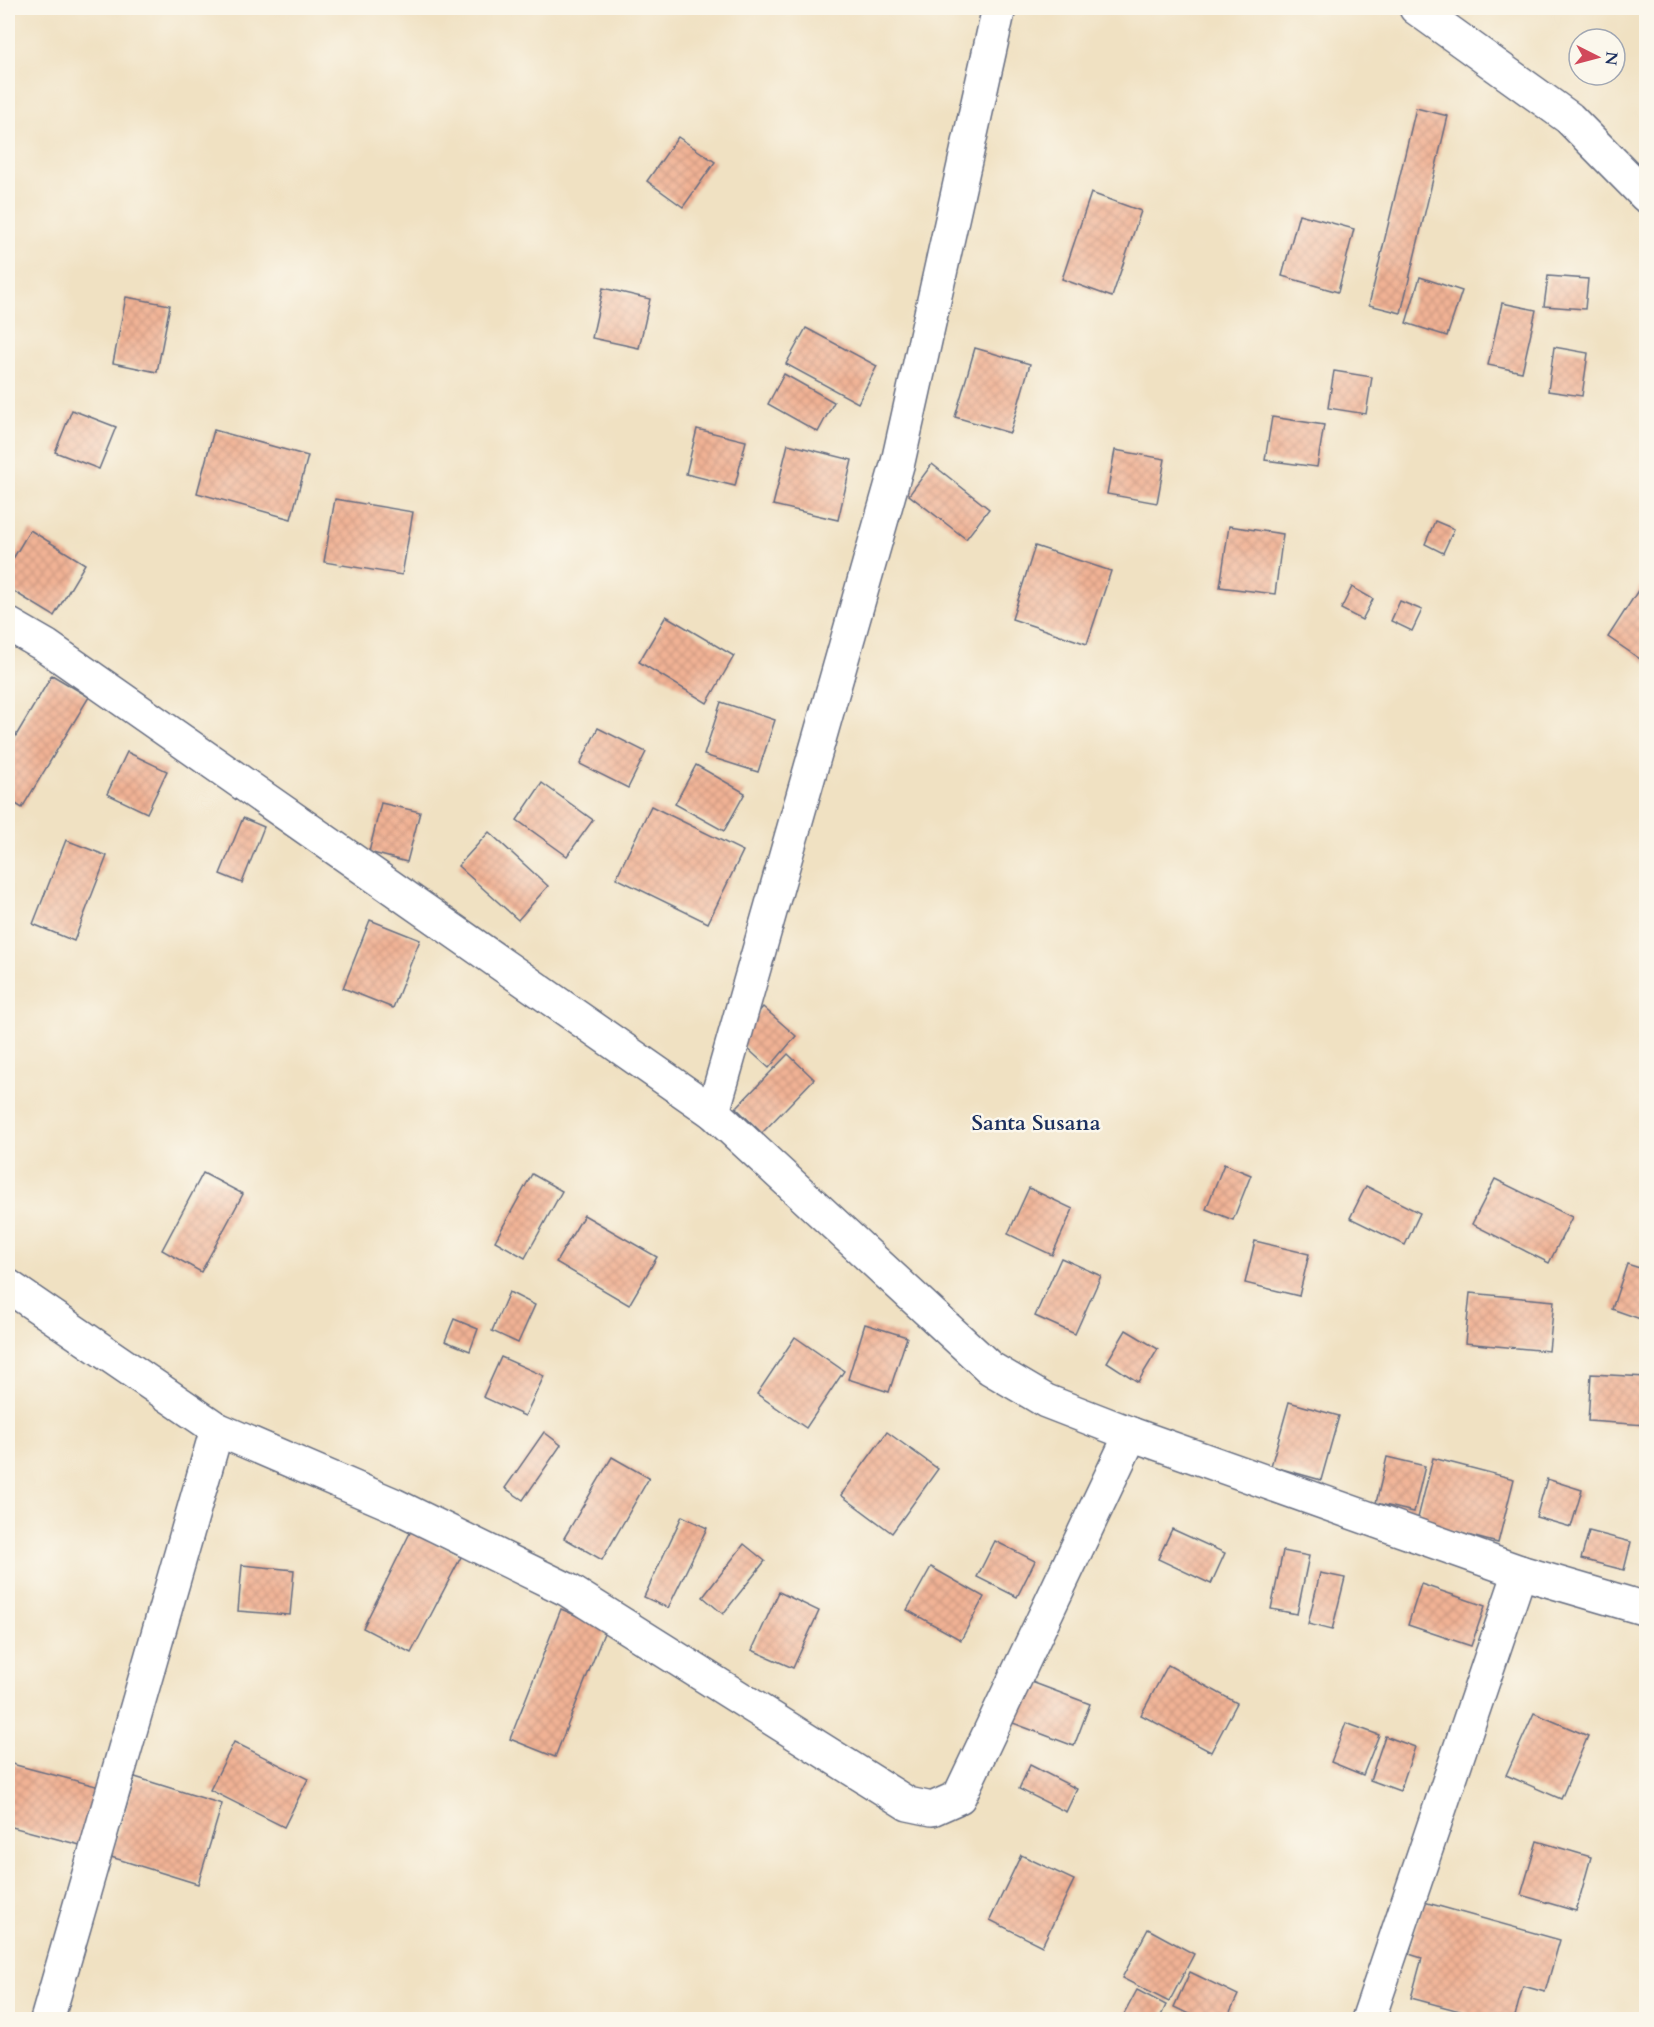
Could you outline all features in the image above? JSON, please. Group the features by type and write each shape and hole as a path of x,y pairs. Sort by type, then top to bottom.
{"street":[{"path":"712,1112 898,462 999,8"},
{"path":"1416,8 1569,118 1647,196"},
{"path":"8,624 46,646 712,1112 990,1368 1046,1401 1131,1434 1520,1572 1647,1609"},
{"path":"8,1286 217,1429 394,1505 568,1590 908,1804 932,1809 959,1797 1131,1434"},
{"path":"47,2019 217,1429"},
{"path":"1368,2019 1520,1572"}],"building":[{"path":"1416,108 1448,116 1401,313 1369,305"},
{"path":"678,137 715,162 683,207 647,181"},
{"path":"1091,193 1141,211 1112,297 1062,279"},
{"path":"1299,214 1354,229 1338,292 1282,276"},
{"path":"1548,276 1588,279 1585,309 1544,306"},
{"path":"1420,277 1462,291 1447,336 1406,323"},
{"path":"603,288 650,299 639,348 592,338"},
{"path":"126,297 170,305 157,372 113,363"},
{"path":"1502,303 1536,310 1522,372 1488,365"},
{"path":"806,328 877,366 858,403 786,364"},
{"path":"1554,347 1588,353 1582,396 1548,391"},
{"path":"975,348 1030,364 1010,433 955,417"},
{"path":"1334,371 1372,377 1366,414 1328,408"},
{"path":"784,374 834,402 818,432 768,404"},
{"path":"72,410 116,427 99,469 55,452"},
{"path":"1272,417 1324,425 1317,467 1265,460"},
{"path":"697,429 746,441 735,486 686,474"},
{"path":"214,430 308,456 291,519 197,493"},
{"path":"788,444 852,460 838,520 773,505"},
{"path":"1115,450 1165,459 1157,503 1107,494"},
{"path":"932,464 989,509 966,539 909,495"},
{"path":"335,499 413,512 402,575 324,562"},
{"path":"1435,521 1454,529 1443,553 1425,544"},
{"path":"1229,526 1283,534 1275,594 1220,587"},
{"path":"30,530 85,564 54,616 8,588 8,567"},
{"path":"1035,546 1111,571 1087,644 1012,619"},
{"path":"1646,578 1646,663 1608,637"},
{"path":"1352,587 1373,599 1362,620 1341,609"},
{"path":"1400,601 1422,610 1412,631 1391,621"},
{"path":"666,616 734,656 707,703 639,662"},
{"path":"52,675 89,697 22,808 8,799 8,749"},
{"path":"721,702 775,720 758,772 704,755"},
{"path":"598,728 646,752 628,788 580,764"},
{"path":"127,752 167,771 147,813 107,794"},
{"path":"696,765 745,793 724,831 675,804"},
{"path":"542,783 593,820 567,856 517,820"},
{"path":"381,803 420,812 407,862 369,852"},
{"path":"651,806 743,851 708,923 616,878"},
{"path":"243,818 264,827 242,883 220,874"},
{"path":"489,832 548,886 518,920 458,866"},
{"path":"66,840 107,856 74,941 33,924"},
{"path":"370,920 420,940 393,1008 343,988"},
{"path":"763,1007 796,1036 769,1068 736,1038"},
{"path":"788,1054 814,1079 762,1133 736,1108"},
{"path":"1224,1164 1251,1175 1233,1220 1206,1209"},
{"path":"203,1173 243,1194 201,1272 162,1250"},
{"path":"532,1174 562,1191 525,1258 495,1241"},
{"path":"1495,1179 1572,1217 1549,1263 1472,1224"},
{"path":"1366,1186 1420,1213 1405,1245 1350,1218"},
{"path":"1029,1188 1073,1209 1052,1255 1008,1234"},
{"path":"584,1215 657,1257 629,1305 556,1262"},
{"path":"1255,1241 1309,1254 1299,1296 1245,1283"},
{"path":"1061,1258 1101,1276 1075,1334 1035,1316"},
{"path":"1627,1264 1646,1270 1646,1321 1612,1309"},
{"path":"509,1292 535,1305 518,1343 492,1331"},
{"path":"1470,1293 1554,1301 1549,1351 1465,1343"},
{"path":"454,1319 478,1329 470,1351 445,1341"},
{"path":"865,1324 907,1337 889,1392 848,1379"},
{"path":"1126,1330 1158,1349 1138,1382 1107,1362"},
{"path":"795,1337 844,1371 806,1428 757,1394"},
{"path":"501,1357 544,1376 525,1416 483,1397"},
{"path":"1591,1374 1646,1377 1646,1425 1588,1421"},
{"path":"1289,1402 1339,1416 1321,1480 1271,1466"},
{"path":"544,1432 561,1445 523,1500 505,1488"},
{"path":"887,1432 938,1469 892,1533 841,1495"},
{"path":"612,1457 649,1478 602,1560 564,1538"},
{"path":"1387,1457 1425,1466 1414,1512 1376,1503"},
{"path":"1433,1458 1514,1479 1498,1543 1417,1522"},
{"path":"1547,1479 1582,1490 1571,1527 1536,1517"},
{"path":"682,1516 707,1528 668,1608 644,1597"},
{"path":"1172,1529 1225,1553 1211,1584 1158,1559"},
{"path":"411,1531 461,1557 411,1653 363,1628"},
{"path":"1589,1531 1631,1542 1624,1570 1581,1559"},
{"path":"995,1541 1035,1561 1017,1597 977,1577"},
{"path":"744,1544 765,1561 723,1614 703,1597"},
{"path":"1283,1551 1309,1556 1297,1614 1271,1609"},
{"path":"242,1565 294,1570 290,1615 238,1611"},
{"path":"931,1567 984,1597 961,1640 907,1610"},
{"path":"1320,1573 1345,1578 1332,1630 1308,1624"},
{"path":"1421,1584 1485,1606 1471,1646 1408,1625"},
{"path":"779,1592 819,1611 793,1668 752,1650"},
{"path":"561,1609 606,1628 555,1757 510,1739"},
{"path":"1168,1665 1237,1703 1211,1752 1141,1715"},
{"path":"1029,1681 1090,1704 1074,1746 1013,1723"},
{"path":"1534,1713 1588,1736 1561,1799 1506,1775"},
{"path":"1346,1723 1379,1735 1363,1775 1331,1762"},
{"path":"1385,1736 1415,1747 1400,1791 1370,1780"},
{"path":"234,1742 308,1779 284,1827 210,1790"},
{"path":"8,1763 100,1787 84,1846 8,1826"},
{"path":"1030,1765 1077,1789 1066,1812 1019,1789"},
{"path":"135,1777 222,1804 198,1884 111,1857"},
{"path":"1537,1841 1591,1857 1576,1911 1521,1895"},
{"path":"1021,1855 1074,1880 1042,1946 990,1920"},
{"path":"1424,1902 1560,1940 1545,1992 1523,1986 1514,2020 1493,2020 1411,1998 1422,1958 1409,1954"},
{"path":"1148,1929 1194,1954 1169,2002 1122,1978"},
{"path":"1190,1972 1238,1995 1226,2020 1201,2020 1174,2007"},
{"path":"1137,1990 1166,2005 1159,2020 1121,2020"}],"district":[{"name":"Santa Susana","path":"1036,1123"}]}
